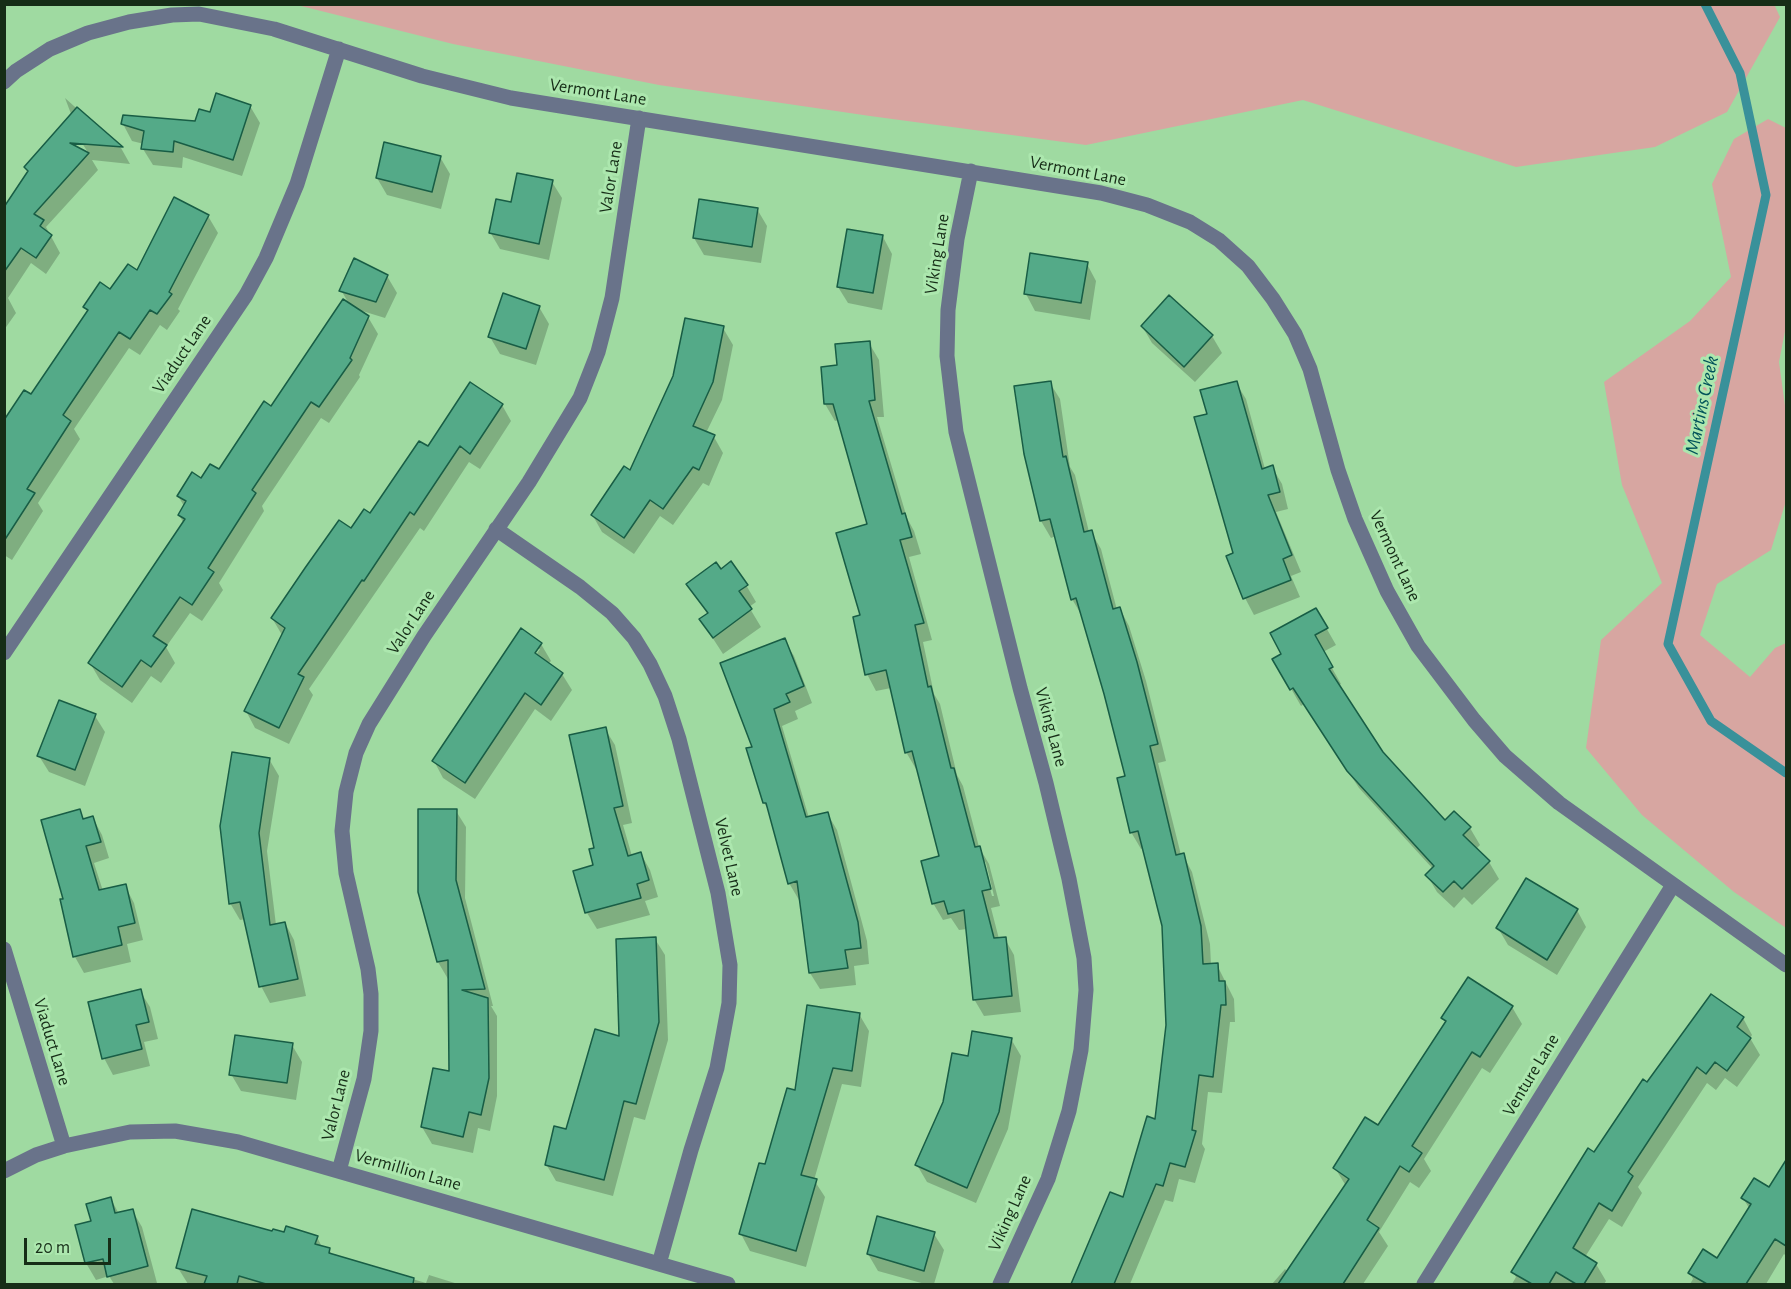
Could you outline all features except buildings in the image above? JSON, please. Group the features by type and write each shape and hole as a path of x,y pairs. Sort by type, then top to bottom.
{"street":[{"name":"Vermont Lane","path":"4,82 16,71 50,50 88,33 129,22 172,15 199,14 264,27 422,76 511,98 1101,193 1148,205 1190,222 1219,240 1248,266 1273,299 1295,334 1310,369 1338,470 1355,519 1387,591 1418,646 1474,720 1505,756 1559,803 1786,965"},
{"name":"Viaduct Lane","path":"4,653 246,295 266,258 297,184 339,49"},
{"name":"Valor Lane","path":"339,1171 364,1079 371,1031 368,969 346,873 342,831 346,792 356,753 369,724 424,636 529,482 580,398 598,352 612,298 639,118"},
{"name":"Viking Lane","path":"971,171 957,239 948,310 947,356 956,432 1049,794 1080,935 1086,990 1081,1050 1069,1111 1048,1179 1000,1284"},
{"name":"Velvet Lane","path":"496,529 580,587 612,613 634,638 651,664 665,696 679,739 718,893 730,966 729,1003 717,1068 659,1264"},
{"name":"Venture Lane","path":"1424,1284 1673,885"},
{"name":"Viaduct Lane","path":"4,949 64,1146"},
{"name":"Vermillion Lane","path":"4,1171 36,1155 64,1146 130,1132 175,1131 238,1142 729,1284"}],"shaded area":[{"path":"1774,4 1780,17 1727,112 1655,147 1516,167 1303,100 1086,145 659,85 453,44 297,5"},
{"path":"1768,119 1786,128 1786,326 1779,362 1786,413 1786,501 1771,550 1717,584 1700,635 1750,677 1775,648 1786,643 1786,928 1734,892 1642,815 1586,748 1601,640 1662,583 1622,485 1604,382 1690,321 1731,277 1712,184 1734,139"}],"waterway":[{"name":"Martins Creek","path":"1705,4 1740,73 1766,195 1668,644 1711,721 1786,773"}]}
